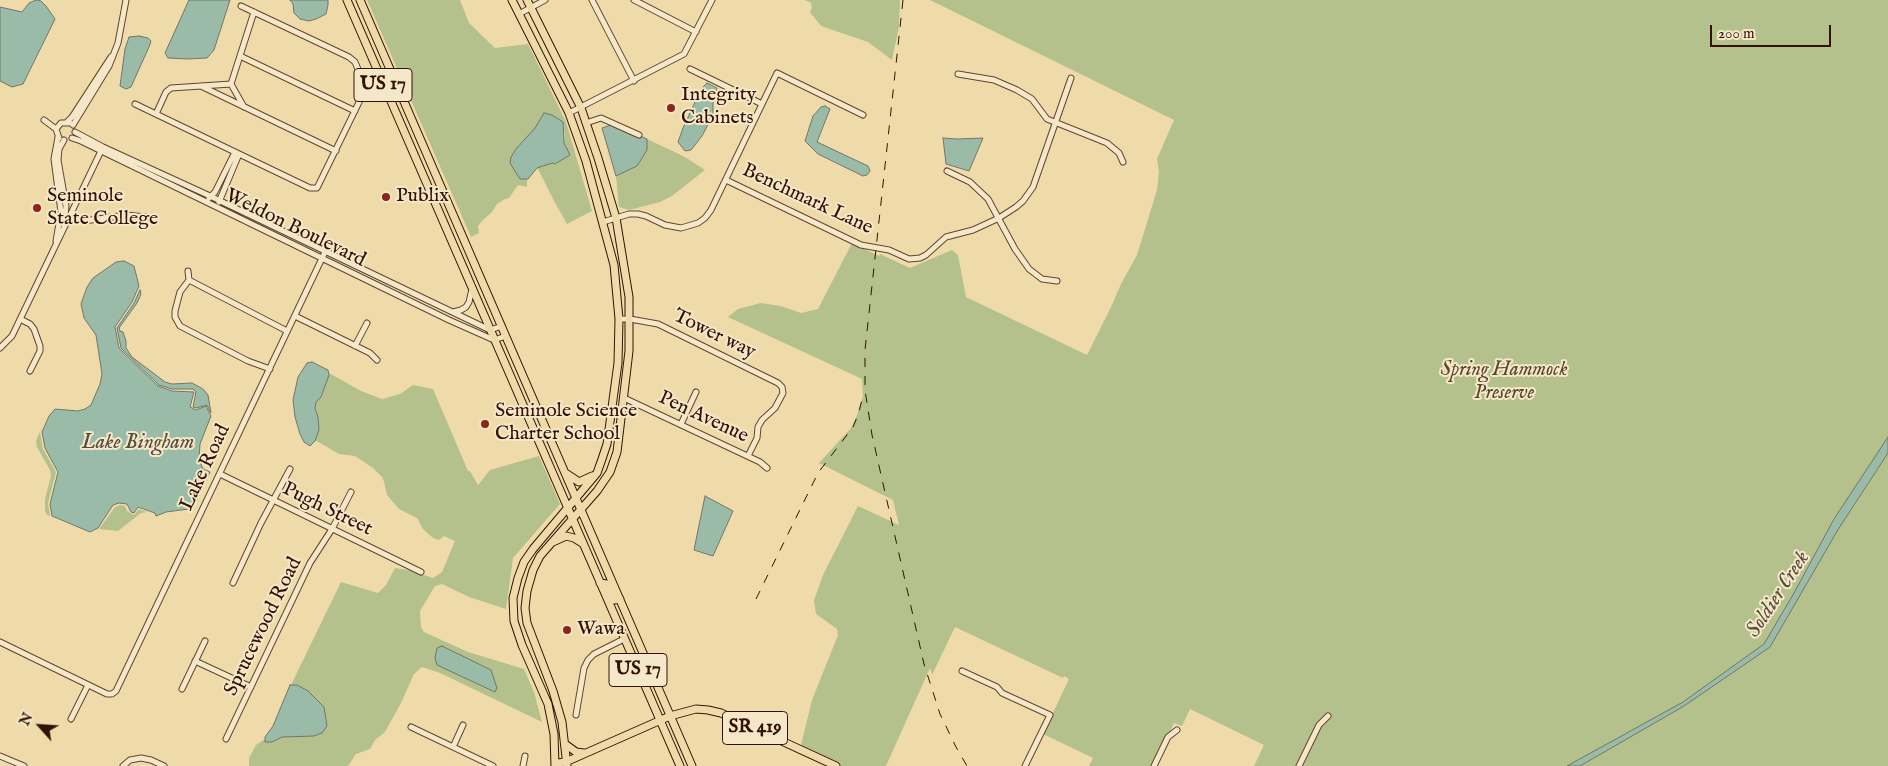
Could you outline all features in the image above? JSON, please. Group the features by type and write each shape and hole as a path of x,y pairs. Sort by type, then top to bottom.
{"main road":[{"name":"US 17","path":"346,0 680,766"},
{"name":"US 17","path":"360,0 692,766"},
{"path":"512,0 569,113 586,161 614,265 619,319 617,391 624,398"},
{"path":"529,4 581,108 586,123 616,218 624,264 630,319 629,351 617,452 610,472 582,510 572,518 540,556 533,570 527,590 525,608 531,635 552,688 562,722 568,763"},
{"path":"375,66 379,68 393,94 402,96"},
{"path":"396,115 400,114 406,117 413,133 422,142"},
{"path":"434,201 442,202 458,236 466,244"},
{"path":"618,364 607,444 597,473 533,548 524,562 513,598 514,620 528,661 548,704 554,734 553,765 568,763 585,753 660,721"},
{"path":"565,472 579,482 597,473"},
{"path":"551,544 566,536 574,538 583,544"},
{"path":"600,583 607,584 614,600 620,599"},
{"path":"528,661 543,686 548,690 552,688"},
{"name":"SR 419","path":"660,721 670,716 696,709 708,710 733,718 833,765"},
{"path":"565,744 576,752 585,753"}],"street":[{"path":"72,125 109,66 116,50 122,28 126,0"},
{"path":"519,14 529,4 545,0"},
{"path":"592,0 634,81"},
{"path":"634,0 645,2 696,32"},
{"path":"569,113 684,54 712,0"},
{"path":"135,104 313,189 319,186 364,92 363,81 355,62 349,57 241,6"},
{"path":"244,107 231,84 254,12"},
{"path":"54,249 64,204 54,159 58,127 72,117 116,50"},
{"path":"240,56 355,111"},
{"path":"690,69 762,104"},
{"path":"603,222 638,214 672,228 690,226 698,223 708,215 778,73 863,115"},
{"path":"958,74 994,80 1017,90 1032,99 1047,119 1107,143 1119,153 1123,162"},
{"path":"363,81 376,76 380,78"},
{"name":"Benchmark Lane","path":"726,180 861,245 889,250 909,259 920,258 946,237 973,230 999,218 1016,207 1033,187 1071,78"},
{"path":"156,114 168,90 231,84"},
{"path":"201,86 336,151"},
{"path":"586,123 601,118 639,135"},
{"path":"58,137 64,140 72,138 75,132 72,125 67,122"},
{"name":"Weldon Boulevard","path":"75,132 490,330"},
{"name":"Weldon Boulevard","path":"72,138 415,304 494,340"},
{"path":"61,236 64,204 58,160 59,150 64,140"},
{"path":"0,347 12,336 101,151"},
{"path":"206,203 210,196 216,192 237,153"},
{"path":"217,208 228,185 229,169"},
{"path":"948,171 977,187 988,199 1015,249 1029,269 1042,279 1057,281"},
{"path":"64,204 75,205"},
{"path":"70,218 84,221 126,216 146,217"},
{"name":"Lake Road","path":"88,685 112,694 116,691 325,252"},
{"path":"188,271 189,280 180,292 174,311 180,326 248,361 270,369"},
{"path":"189,280 287,331"},
{"path":"452,312 466,307 472,288"},
{"path":"415,304 418,296"},
{"path":"295,316 370,353 377,360"},
{"path":"20,319 30,324 34,329 40,346 40,351 30,370"},
{"name":"Tower way","path":"619,319 658,324 778,383 782,387 783,393 775,408 762,420 758,427 757,438 748,456"},
{"path":"356,346 367,323"},
{"path":"490,330 502,326"},
{"path":"494,340 506,336"},
{"path":"681,424 696,392"},
{"name":"Pen Avenue","path":"624,398 748,456 767,468"},
{"path":"233,583 261,523 290,469"},
{"name":"Pugh Street","path":"220,474 421,572"},
{"name":"Sprucewood Road","path":"226,739 310,563 332,530 350,492"},
{"path":"576,716 584,668 588,660 594,654 624,639"},
{"path":"182,689 205,641"},
{"path":"0,642 88,685 71,719"},
{"path":"195,661 251,687"},
{"path":"962,671 997,687 1002,693 1050,714 1025,766"},
{"path":"1299,766 1319,725 1328,716"},
{"path":"452,747 463,725"},
{"path":"411,727 492,766"},
{"path":"1154,766 1168,737 1177,730"},
{"path":"0,756 24,766"},
{"path":"524,766 525,756"},
{"path":"123,766 130,760 141,758 152,760 164,766"}],"green space":[{"path":"367,0 460,0 469,23 495,48 528,44 566,122 592,211 567,224 537,167 555,164 567,157 564,143 565,133 544,113 535,128 524,179 527,179 527,187 518,185 509,198 497,204 492,212 482,221 478,226 479,233 471,237"},
{"path":"805,0 900,0 899,27 892,60 868,42 821,26 810,12 812,8 811,3"},
{"name":"Spring Hammock Preserve","path":"930,0 1888,0 1888,766 1254,766 1264,745 1190,709 1182,726 1174,723 1153,766 1089,766 1093,758 1043,734 1069,679 1064,676 1063,678 955,627 932,675 930,668 886,766 841,766 801,745 812,700 838,635 837,629 816,614 814,600 823,575 858,506 899,525 893,500 819,463 851,428 863,396 862,379 728,317 738,309 761,303 781,306 801,313 818,309 852,243 910,268 952,250 958,255 966,297 1087,355 1137,255 1157,190 1159,172 1157,159 1174,120"},
{"path":"647,139 685,157 705,170 672,196 660,202 629,210 619,207 616,176 637,166 647,150"},
{"path":"329,373 361,391 382,399 400,394 413,385 433,389 468,471 470,471 478,485 490,470 539,456 560,504 513,558 506,609 469,597 442,584 435,586 420,611 421,627 424,632 468,652 524,669 534,692 542,722 440,673 422,667 414,674 385,732 375,740 370,749 356,754 348,766 249,766 249,758 256,745 265,739 265,742 272,742 282,737 324,707 308,691 297,685 291,685 341,582 378,593 386,585 395,568 409,570 433,578 442,572 455,541 444,536 439,540 433,538 423,529 417,518 399,509 387,495 383,478 373,468 355,456 339,454 315,440 319,430 315,408 316,402 321,397"},
{"path":"44,422 40,432 43,449 56,472 48,503 50,516 45,511 45,499 51,476 50,470 37,447 36,441"},
{"path":"125,506 127,511 134,515 139,509 147,512 141,513 118,531 99,529 115,507"}],"water":[{"path":"36,0 41,1 46,6 55,19 23,84 12,87 0,81 0,7 22,12 29,3"},
{"path":"189,0 230,0 214,50 207,58 168,58 165,53"},
{"path":"290,0 328,0 326,14 309,21 300,19 294,13 293,4"},
{"path":"139,36 148,38 151,41 131,87 126,89 120,86 125,49 129,37"},
{"path":"707,83 717,88 713,103 713,115 702,136 691,150 685,151 678,142 701,89"},
{"path":"825,106 830,109 817,142 868,166 870,171 867,175 863,176 818,154 805,141 813,116 821,107"},
{"path":"544,113 552,115 563,122 564,143 570,155 555,164 552,163 537,168 528,179 520,179 510,163 511,157 535,128"},
{"path":"614,124 647,139 647,150 637,166 616,176 602,128"},
{"path":"943,138 983,138 969,171 946,164"},
{"name":"Lake Bingham","path":"124,261 134,266 139,286 132,302 115,327 119,348 158,386 172,391 194,392 190,407 196,410 206,406 211,416 200,444 199,460 203,469 210,472 194,506 189,509 166,512 156,516 155,513 138,507 134,513 131,512 127,504 119,503 113,505 98,528 90,532 52,516 50,504 58,472 45,448 42,432 49,416 55,409 78,411 91,405 102,374 96,335 84,318 81,304 87,287 93,278 116,262"},
{"path":"140,290 141,294 137,303 119,328 123,332 126,348 132,357 165,382 172,384 192,383 203,389 208,395 211,413 207,405 193,407 196,392 193,389 172,389 159,385 121,348 117,328 134,303"},
{"path":"312,362 328,370 329,375 321,397 316,402 315,408 319,430 315,441 310,446 304,442 300,434 293,400 298,377 307,363"},
{"path":"1888,437 1888,453 1839,528 1770,647 1684,706 1580,766 1567,766 1683,702 1764,644 1834,519"},
{"path":"705,496 733,511 713,556 694,550"},
{"path":"442,646 491,670 497,688 495,692 437,665 435,658 437,648"},
{"path":"290,685 297,685 308,691 324,707 327,726 322,733 314,736 282,737 272,742 265,742 265,737 273,726"}],"railway":[{"path":"903,0 865,350 865,390 872,435 924,664 940,714 967,766"},
{"path":"756,599 818,473 853,427 863,396"}],"place":[{"name":"Integrity Cabinets","path":"671,108"},
{"name":"Publix","path":"386,197"},
{"name":"Seminole State College","path":"37,208"},
{"name":"Seminole Science Charter School","path":"485,424"},
{"name":"Wawa","path":"567,630"}],"water label":[{"name":"Soldier Creek","path":"1779,595"}]}
